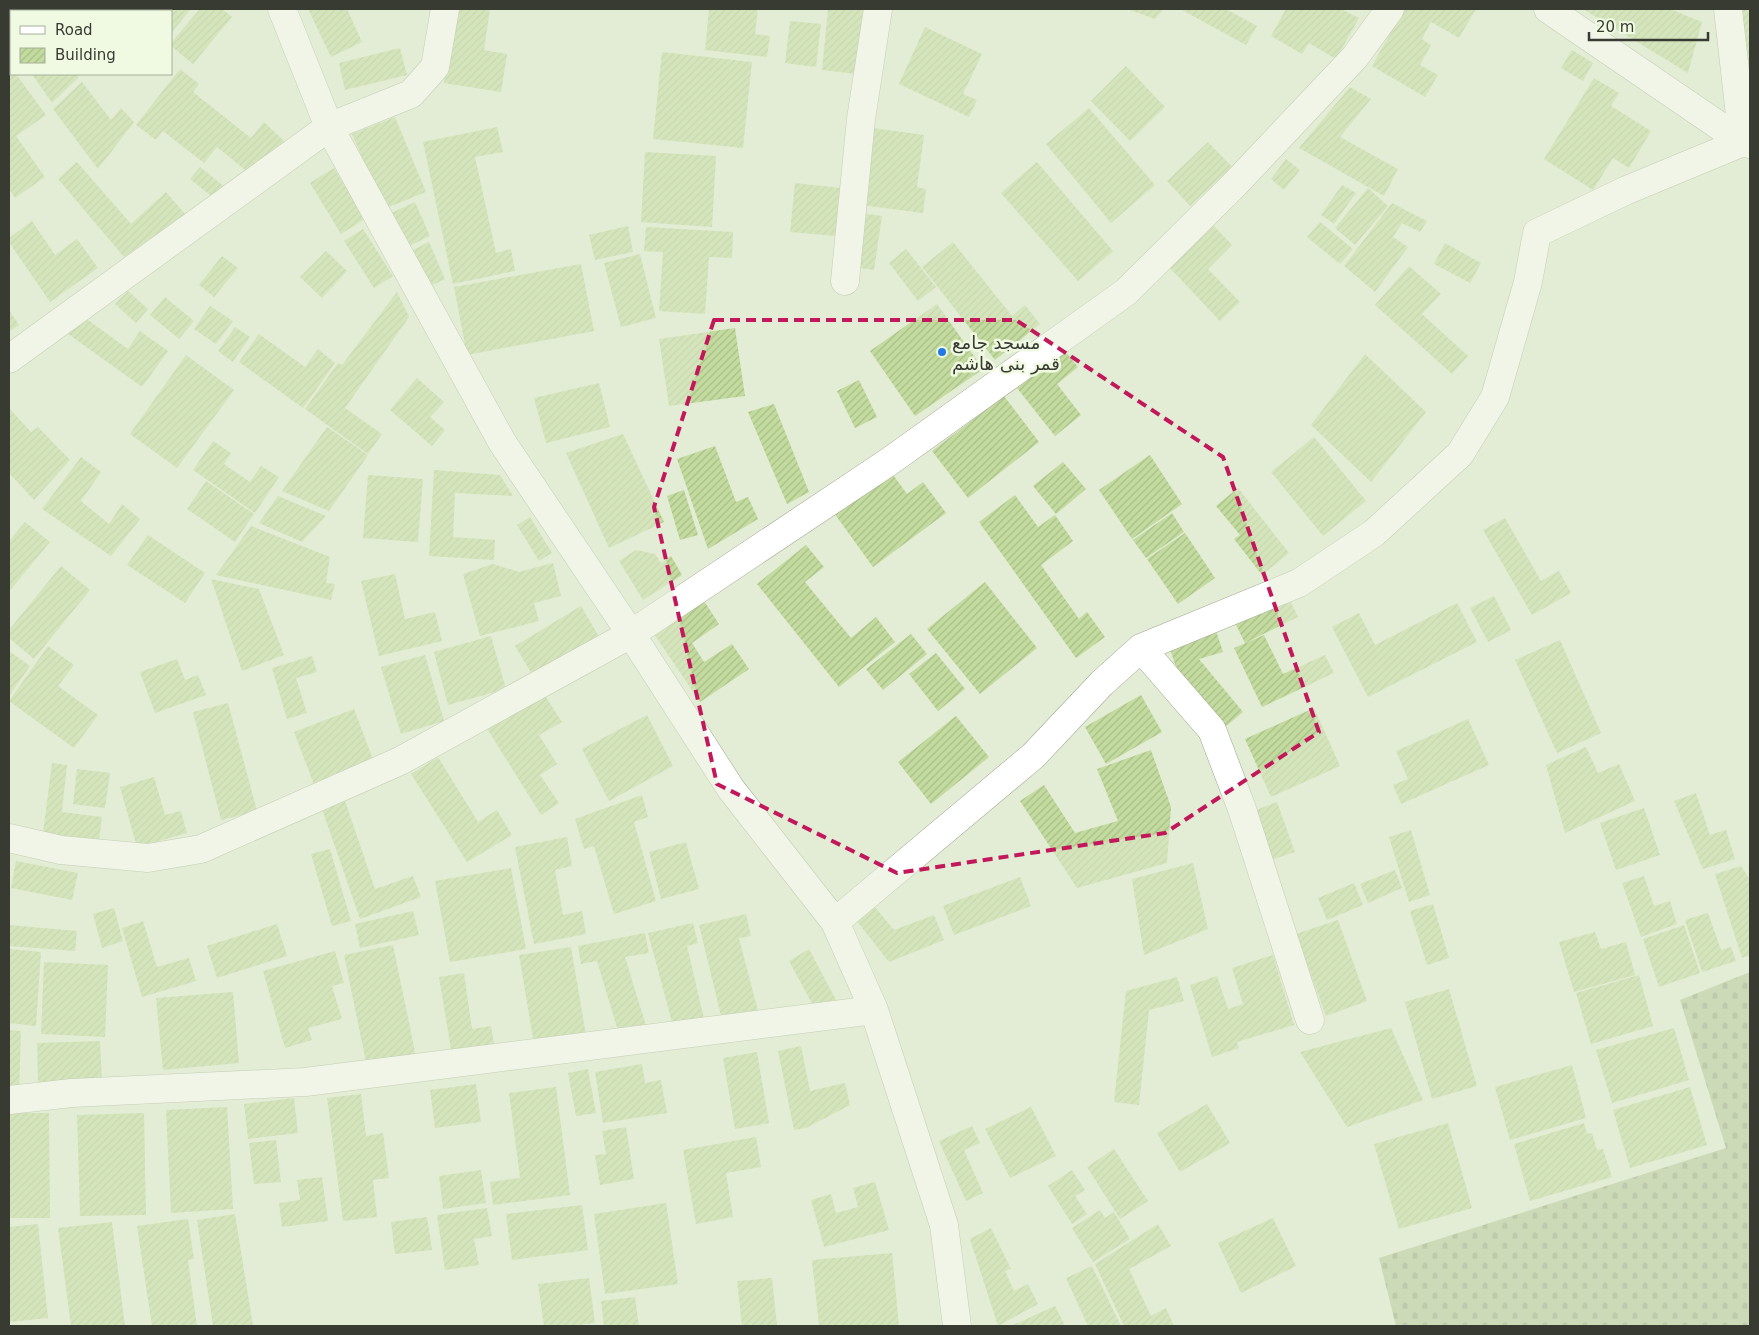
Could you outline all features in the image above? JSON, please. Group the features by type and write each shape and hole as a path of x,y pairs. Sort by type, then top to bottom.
{"street":[{"path":"282,9 329,127 502,442 732,789 836,922 874,1010 944,1226 957,1326"},
{"path":"9,359 329,127 411,94 435,67 445,9"},
{"path":"845,282 861,119 878,9"},
{"path":"9,838 61,850 148,858 201,849 400,761 631,634 890,461 1126,292 1235,184 1348,64 1390,9"},
{"path":"1548,9 1746,143"},
{"path":"1728,9 1746,143"},
{"path":"836,922 1033,756 1102,682 1141,648 1299,583 1374,533 1460,454 1495,397 1528,282 1537,233 1627,190 1746,143"},
{"path":"1141,648 1212,730 1242,809 1310,1020"},
{"path":"9,1100 72,1093 305,1082 874,1010"}],"highlighted area":[{"path":"714,320 1016,320 1223,457 1319,732 1165,833 897,873 717,784 654,507"}],"green space":[{"path":"1750,972 1750,1326 1396,1326 1379,1258 1726,1148 1680,1000"}],"building":[{"path":"191,9 172,32 172,10 140,10"},
{"path":"200,9 222,9 232,17 193,64 172,47 172,42"},
{"path":"308,9 347,9 362,42 331,57"},
{"path":"456,9 490,9 484,50 507,54 501,92 444,83"},
{"path":"709,9 758,9 755,34 770,36 767,57 705,50"},
{"path":"828,9 863,9 856,74 822,70"},
{"path":"1127,9 1164,9 1155,19"},
{"path":"1180,9 1226,9 1257,26 1246,45"},
{"path":"1286,9 1341,9 1359,18 1336,59 1309,43 1302,54 1271,36"},
{"path":"1404,9 1476,9 1459,38 1431,22 1422,39 1431,45 1420,65 1438,75 1425,97 1372,66"},
{"path":"1583,9 1670,9 1702,22 1688,73"},
{"path":"1741,9 1750,9 1750,112"},
{"path":"790,21 821,24 816,67 785,63"},
{"path":"925,27 982,54 963,94 977,100 969,117 899,84"},
{"path":"400,48 407,75 345,90 339,63"},
{"path":"1572,50 1593,63 1583,81 1561,68"},
{"path":"662,52 752,62 743,148 653,139"},
{"path":"9,63 10,75 17,75 46,115 16,136 45,177 15,198 9,189"},
{"path":"1126,66 1165,107 1130,141 1091,101"},
{"path":"180,69 199,84 193,92 251,138 264,122 285,142 249,173 217,147 204,163 163,131 156,140 136,125"},
{"path":"33,75 77,75 79,77 52,103"},
{"path":"1594,78 1619,93 1611,106 1651,131 1629,168 1613,158 1593,190 1544,159"},
{"path":"82,82 111,120 121,108 134,122 98,169 53,109"},
{"path":"1350,87 1371,99 1340,137 1398,169 1384,196 1299,148"},
{"path":"1089,108 1155,185 1111,223 1046,144"},
{"path":"395,117 426,192 384,209 352,134"},
{"path":"497,127 503,152 475,157 496,253 511,249 515,271 453,284 423,142"},
{"path":"872,128 924,135 917,187 926,189 923,213 861,205"},
{"path":"1208,142 1232,167 1190,206 1167,181"},
{"path":"645,152 716,156 712,227 641,222"},
{"path":"1286,159 1300,170 1284,190 1271,179"},
{"path":"77,162 131,224 166,192 185,214 124,257 58,179"},
{"path":"1037,162 1113,251 1078,281 1001,193"},
{"path":"200,167 225,187 215,199 190,179"},
{"path":"334,168 365,219 341,234 310,183"},
{"path":"795,183 841,188 836,236 790,232"},
{"path":"1342,185 1356,193 1334,224 1321,215"},
{"path":"1368,188 1388,206 1355,245 1335,228"},
{"path":"415,202 430,236 405,248 389,214"},
{"path":"1392,203 1427,221 1420,232 1402,223 1393,237 1408,247 1375,292 1344,266"},
{"path":"861,213 882,216 874,270 854,267"},
{"path":"32,221 55,255 77,239 98,268 50,302 9,242 9,238"},
{"path":"1320,222 1353,249 1340,264 1307,237"},
{"path":"628,226 633,252 595,260 589,235"},
{"path":"1214,226 1232,245 1208,269 1240,302 1220,321 1170,268"},
{"path":"646,227 733,232 732,258 709,257 705,314 659,311 663,252 644,251"},
{"path":"363,229 393,276 374,288 344,241"},
{"path":"429,242 445,279 428,287 411,251"},
{"path":"953,242 1012,316 1025,305 1040,324 995,360 922,267"},
{"path":"1445,243 1481,263 1470,283 1434,264"},
{"path":"906,249 936,287 918,301 889,263"},
{"path":"326,251 347,271 322,298 300,277"},
{"path":"640,254 656,318 621,327 604,263"},
{"path":"222,256 238,268 214,297 199,285"},
{"path":"581,264 594,331 467,355 454,287"},
{"path":"1409,266 1441,294 1422,314 1468,356 1452,374 1375,305"},
{"path":"128,291 148,309 136,323 115,304"},
{"path":"397,292 409,317 345,408 382,434 368,454 305,409 338,363 342,365"},
{"path":"165,297 194,321 179,339 150,315"},
{"path":"937,304 983,369 915,416 870,351"},
{"path":"210,306 233,321 216,344 194,329"},
{"path":"9,310 19,325 9,332"},
{"path":"77,312 128,349 140,331 168,351 142,387 64,331"},
{"path":"235,327 250,337 233,362 218,351"},
{"path":"735,328 745,396 669,406 659,339"},
{"path":"259,334 305,367 318,349 335,363 303,408 239,362"},
{"path":"1060,345 1078,367 1057,384 1081,415 1055,436 1013,383"},
{"path":"1365,354 1426,412 1371,482 1311,425"},
{"path":"186,355 234,390 177,468 130,434"},
{"path":"417,378 444,402 430,417 445,430 432,446 390,410"},
{"path":"859,380 877,417 855,428 837,391"},
{"path":"599,383 610,427 546,443 534,398"},
{"path":"1004,396 1039,442 968,498 932,451"},
{"path":"774,404 809,492 787,504 748,412"},
{"path":"9,408 31,432 38,427 70,460 34,500 9,473"},
{"path":"327,427 368,455 329,511 282,491"},
{"path":"623,434 664,522 609,548 566,453"},
{"path":"1314,437 1366,501 1323,536 1271,472"},
{"path":"213,441 231,453 224,464 250,482 261,466 279,477 255,513 193,470"},
{"path":"715,446 736,502 748,497 758,519 708,549 677,459"},
{"path":"1150,455 1182,504 1132,539 1099,490"},
{"path":"81,457 101,472 81,501 109,524 122,504 140,519 111,556 42,509"},
{"path":"1063,462 1086,489 1056,514 1033,486"},
{"path":"434,470 500,475 513,496 455,493 453,537 495,540 494,560 429,556"},
{"path":"891,472 907,494 923,482 946,513 873,567 834,513"},
{"path":"368,475 423,479 418,542 363,538"},
{"path":"206,481 254,514 235,542 187,509"},
{"path":"1238,488 1289,553 1262,575 1234,539 1240,535 1216,506"},
{"path":"684,490 698,535 680,540 667,496"},
{"path":"1015,495 1038,527 1055,515 1073,541 1041,565 1079,619 1087,612 1105,637 1076,658 979,522"},
{"path":"278,496 326,516 302,542 259,523"},
{"path":"1172,513 1184,532 1146,558 1133,540"},
{"path":"530,517 552,553 539,561 517,525"},
{"path":"1505,518 1541,581 1559,571 1571,593 1532,615 1483,530"},
{"path":"25,522 50,542 11,589 9,588 9,541"},
{"path":"251,526 330,557 326,583 335,584 331,600 216,575"},
{"path":"1185,533 1215,578 1178,604 1147,559"},
{"path":"148,535 205,573 185,603 127,565"},
{"path":"806,545 824,567 805,582 851,638 876,617 895,642 839,687 757,584"},
{"path":"636,550 655,554 661,563 671,556 682,575 643,600 619,561"},
{"path":"553,563 561,596 534,603 539,621 480,636 463,574 493,564 519,572"},
{"path":"61,566 90,590 34,659 9,638 9,630"},
{"path":"395,574 405,619 435,612 442,641 379,656 361,581"},
{"path":"211,579 259,589 284,655 242,671"},
{"path":"985,582 1037,648 980,694 927,629"},
{"path":"1288,596 1298,617 1245,643 1234,621"},
{"path":"1494,596 1511,630 1488,642 1470,608"},
{"path":"704,601 719,624 692,643 704,662 732,644 749,669 700,702 654,634"},
{"path":"1457,603 1477,642 1368,697 1332,627 1359,613 1375,645"},
{"path":"581,606 601,640 535,679 515,646"},
{"path":"1215,628 1223,652 1199,659 1243,712 1225,727 1176,667 1168,643"},
{"path":"911,634 927,654 883,690 866,669"},
{"path":"1264,635 1283,674 1325,655 1334,673 1262,707 1234,648"},
{"path":"491,636 506,689 448,705 434,652"},
{"path":"1560,640 1601,733 1557,753 1515,660"},
{"path":"48,646 74,665 58,686 98,715 74,748 9,701"},
{"path":"9,651 30,666 9,696"},
{"path":"936,653 965,689 938,711 909,674"},
{"path":"425,655 444,721 401,734 381,667"},
{"path":"312,656 317,672 296,678 307,713 287,719 272,668"},
{"path":"177,659 185,680 198,675 206,695 155,713 140,672"},
{"path":"542,691 562,722 539,735 557,764 540,775 559,803 541,815 486,727"},
{"path":"1141,695 1162,732 1106,764 1085,727"},
{"path":"228,703 257,811 221,820 193,712"},
{"path":"1314,708 1340,766 1271,797 1245,739"},
{"path":"354,709 375,765 315,787 294,732"},
{"path":"647,715 673,766 609,801 582,749"},
{"path":"956,716 989,757 931,804 898,762"},
{"path":"1468,719 1489,765 1401,804 1393,785 1408,779 1396,751"},
{"path":"1586,747 1598,773 1619,764 1635,801 1565,833 1546,765"},
{"path":"1151,750 1171,807 1167,863 1077,888 1020,801 1044,785 1075,833 1118,821 1097,769"},
{"path":"438,757 478,822 497,810 512,835 467,862 411,774"},
{"path":"52,763 67,765 62,812 102,817 99,840 43,833"},
{"path":"77,769 110,773 105,808 73,804"},
{"path":"154,777 165,815 181,811 187,833 137,847 120,787"},
{"path":"1696,793 1710,835 1726,830 1735,859 1703,869 1674,801"},
{"path":"642,795 648,817 634,822 656,901 614,914 594,846 584,849 575,819"},
{"path":"345,801 375,889 413,876 421,897 360,919 322,809"},
{"path":"1277,802 1295,852 1271,860 1253,811"},
{"path":"1644,808 1660,855 1616,870 1600,823"},
{"path":"1411,830 1430,895 1409,902 1389,837"},
{"path":"567,837 572,866 555,870 563,915 582,911 586,934 534,944 515,847"},
{"path":"686,842 699,889 661,899 649,852"},
{"path":"330,849 351,921 332,926 311,854"},
{"path":"16,861 78,873 72,900 11,888"},
{"path":"1193,863 1208,929 1144,955 1132,879"},
{"path":"1741,866 1750,880 1750,955 1742,958 1715,874"},
{"path":"511,868 526,949 450,962 435,881"},
{"path":"1395,870 1402,888 1368,903 1360,884"},
{"path":"1644,876 1654,906 1670,901 1677,924 1641,937 1622,883"},
{"path":"1020,877 1031,906 954,935 943,906"},
{"path":"1354,883 1363,905 1327,920 1318,898"},
{"path":"1433,904 1449,958 1427,965 1410,911"},
{"path":"874,906 894,930 934,915 944,940 889,962 856,920"},
{"path":"114,908 123,941 102,948 93,914"},
{"path":"413,911 419,935 360,948 355,924"},
{"path":"1708,913 1721,950 1731,947 1736,961 1702,972 1685,920"},
{"path":"746,914 751,936 739,938 758,1011 722,1020 699,925"},
{"path":"1338,920 1367,1001 1326,1016 1296,934"},
{"path":"143,921 157,967 189,958 196,981 142,997 122,928"},
{"path":"693,923 698,943 687,946 705,1023 674,1030 648,933"},
{"path":"277,924 287,956 217,978 207,946"},
{"path":"9,925 77,931 75,951 9,946"},
{"path":"1684,925 1700,973 1659,987 1643,939"},
{"path":"1595,932 1601,949 1626,942 1635,975 1574,992 1559,942"},
{"path":"645,933 649,953 625,957 647,1029 619,1034 597,961 581,964 578,946"},
{"path":"393,945 416,1057 367,1067 344,955"},
{"path":"571,947 586,1035 534,1044 519,955"},
{"path":"9,949 41,952 36,1026 9,1023"},
{"path":"809,949 836,1000 816,1011 789,961"},
{"path":"335,951 344,983 332,986 342,1019 308,1028 312,1040 285,1048 263,971"},
{"path":"1273,955 1294,1025 1237,1042 1239,1048 1212,1057 1190,985 1217,976 1228,1009 1243,1004 1232,968"},
{"path":"44,962 108,965 105,1037 41,1034"},
{"path":"464,973 472,1029 491,1026 495,1050 452,1056 439,977"},
{"path":"1639,975 1653,1026 1591,1044 1576,993"},
{"path":"1177,977 1184,1001 1149,1010 1139,1105 1114,1102 1126,991"},
{"path":"1449,989 1477,1086 1432,1099 1405,1002"},
{"path":"233,992 239,1063 163,1070 156,998"},
{"path":"1391,1028 1423,1100 1347,1127 1300,1052"},
{"path":"1674,1028 1689,1080 1612,1103 1596,1050"},
{"path":"9,1030 21,1031 19,1092 9,1092"},
{"path":"100,1041 102,1082 38,1084 37,1043"},
{"path":"801,1046 810,1091 845,1083 850,1105 806,1128 794,1130 778,1051"},
{"path":"757,1052 769,1123 735,1129 723,1058"},
{"path":"642,1064 645,1083 661,1080 667,1113 603,1123 595,1072"},
{"path":"1572,1065 1586,1118 1510,1140 1495,1087"},
{"path":"588,1069 596,1113 576,1116 568,1073"},
{"path":"476,1084 481,1122 435,1128 430,1090"},
{"path":"556,1087 570,1195 493,1205 490,1182 520,1178 509,1093"},
{"path":"1690,1087 1707,1145 1630,1168 1613,1110"},
{"path":"361,1094 366,1136 383,1133 389,1178 373,1180 377,1217 343,1221 327,1098"},
{"path":"294,1098 298,1133 248,1139 244,1104"},
{"path":"1207,1104 1230,1143 1180,1172 1157,1133"},
{"path":"227,1107 233,1209 171,1213 166,1110"},
{"path":"1031,1107 1056,1156 1010,1178 985,1129"},
{"path":"9,1113 49,1113 50,1218 9,1218"},
{"path":"144,1113 146,1215 80,1216 77,1115"},
{"path":"1448,1123 1472,1208 1399,1229 1374,1144"},
{"path":"1584,1123 1587,1134 1592,1133 1597,1150 1603,1149 1612,1177 1530,1201 1514,1144"},
{"path":"972,1126 980,1143 964,1150 983,1193 966,1201 939,1141"},
{"path":"626,1127 634,1179 600,1185 595,1155 606,1154 602,1131"},
{"path":"756,1137 761,1167 726,1173 733,1217 696,1224 683,1150"},
{"path":"276,1140 281,1182 254,1184 249,1143"},
{"path":"1114,1149 1148,1201 1120,1219 1087,1167"},
{"path":"481,1170 486,1203 443,1209 439,1176"},
{"path":"1072,1170 1085,1190 1075,1196 1087,1214 1072,1224 1048,1186"},
{"path":"322,1177 328,1221 282,1227 279,1203 300,1200 297,1180"},
{"path":"875,1182 889,1230 824,1247 811,1200 831,1194 836,1213 858,1207 853,1188"},
{"path":"666,1203 678,1284 605,1294 594,1214"},
{"path":"582,1205 588,1250 512,1260 506,1214"},
{"path":"487,1208 492,1236 474,1239 479,1265 445,1270 437,1215"},
{"path":"1100,1210 1105,1218 1114,1212 1130,1239 1093,1262 1072,1228"},
{"path":"235,1214 253,1326 213,1326 197,1220"},
{"path":"427,1217 432,1250 395,1254 391,1222"},
{"path":"1273,1218 1296,1266 1241,1293 1218,1243"},
{"path":"188,1219 194,1259 188,1260 197,1326 152,1326 137,1226"},
{"path":"112,1222 125,1326 71,1326 58,1228"},
{"path":"38,1224 48,1318 9,1322 9,1227"},
{"path":"1158,1224 1171,1246 1129,1269 1151,1316 1166,1308 1174,1326 1124,1326 1095,1264"},
{"path":"991,1228 1011,1269 1005,1271 1014,1291 1028,1284 1038,1304 998,1326 970,1239"},
{"path":"892,1253 899,1326 819,1326 812,1260"},
{"path":"1092,1266 1121,1326 1088,1326 1066,1278"},
{"path":"589,1278 595,1323 544,1326 538,1284"},
{"path":"772,1278 777,1326 742,1326 737,1281"},
{"path":"635,1297 639,1326 604,1326 601,1301"},
{"path":"1055,1306 1065,1326 1011,1326"}],"place":[{"name":"مسجد جامع قمر بنی هاشم","path":"942,352"}]}
